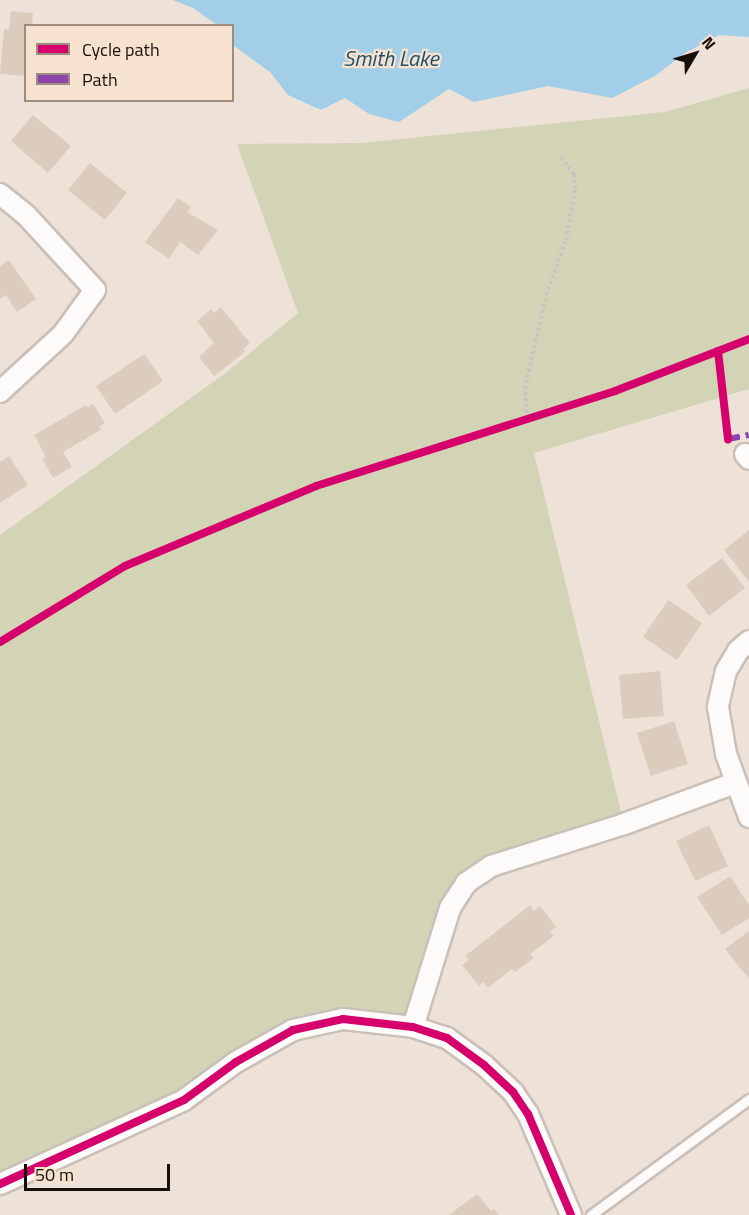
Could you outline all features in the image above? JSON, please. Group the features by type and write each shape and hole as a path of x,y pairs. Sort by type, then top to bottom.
{"street":[{"path":"0,194 26,215 95,290 63,334 0,392"},
{"path":"749,641 738,651 726,671 718,706 721,731 735,783 749,818"},
{"path":"413,1027 450,908 466,883 491,866 624,824 735,783"},
{"path":"0,1184 184,1100 236,1062 293,1030 343,1019 413,1027 447,1038 484,1065 513,1092 536,1131 571,1215"}],"lane":[{"path":"591,1215 749,1099"}],"path":[{"path":"527,419 525,390 546,295 566,240 575,189 574,174 561,156"},
{"path":"516,423 538,416"}],"green space":[{"path":"749,88 749,389 534,453 624,824 466,883 413,1027 293,1030 184,1100 0,1184 0,535 227,372 298,313 237,144 362,143 665,112"}],"water":[{"name":"Smith Lake","path":"173,0 749,0 749,37 719,35 685,53 655,76 612,98 548,86 474,102 449,89 399,122 369,114 345,98 321,110 288,95 270,72 234,46 234,24 216,24 193,8"}],"building":[{"path":"11,11 33,13 32,24 24,24 24,76 0,74 4,29 9,30"},
{"path":"33,115 71,146 48,173 11,141"},
{"path":"90,163 127,193 105,220 68,190"},
{"path":"178,198 191,207 187,212 218,230 198,255 180,242 169,259 145,242"},
{"path":"9,260 36,299 17,312 6,295 0,299 0,266"},
{"path":"221,307 250,343 243,349 245,352 214,376 199,357 214,343 197,321 211,309 214,313"},
{"path":"144,354 163,381 115,414 96,386"},
{"path":"93,404 105,423 99,427 101,430 63,452 72,467 53,478 42,459 46,457 34,435 86,405 88,407"},
{"path":"9,456 28,485 0,503 0,462"},
{"path":"749,530 749,582 724,550"},
{"path":"722,558 745,588 709,616 686,585"},
{"path":"668,600 702,623 677,660 643,637"},
{"path":"660,671 664,716 623,719 619,675"},
{"path":"674,721 688,764 651,776 637,733"},
{"path":"709,825 728,866 695,881 676,841"},
{"path":"730,876 749,905 749,918 722,935 697,897"},
{"path":"530,905 534,911 540,906 556,927 550,931 554,936 530,954 534,958 515,972 512,969 488,988 483,982 479,986 462,965 469,960 465,956"},
{"path":"749,931 749,979 725,949"},
{"path":"477,1194 491,1211 494,1209 499,1215 449,1215"}],"marked path":[{"path":"728,439 749,435"}],"cycle path":[{"path":"0,642 125,566 316,486 615,391 749,339"},
{"path":"718,351 728,439"},
{"path":"0,1184 184,1100 236,1062 293,1030 343,1019 413,1027 447,1038 484,1065 513,1092 528,1114 571,1215"}]}
